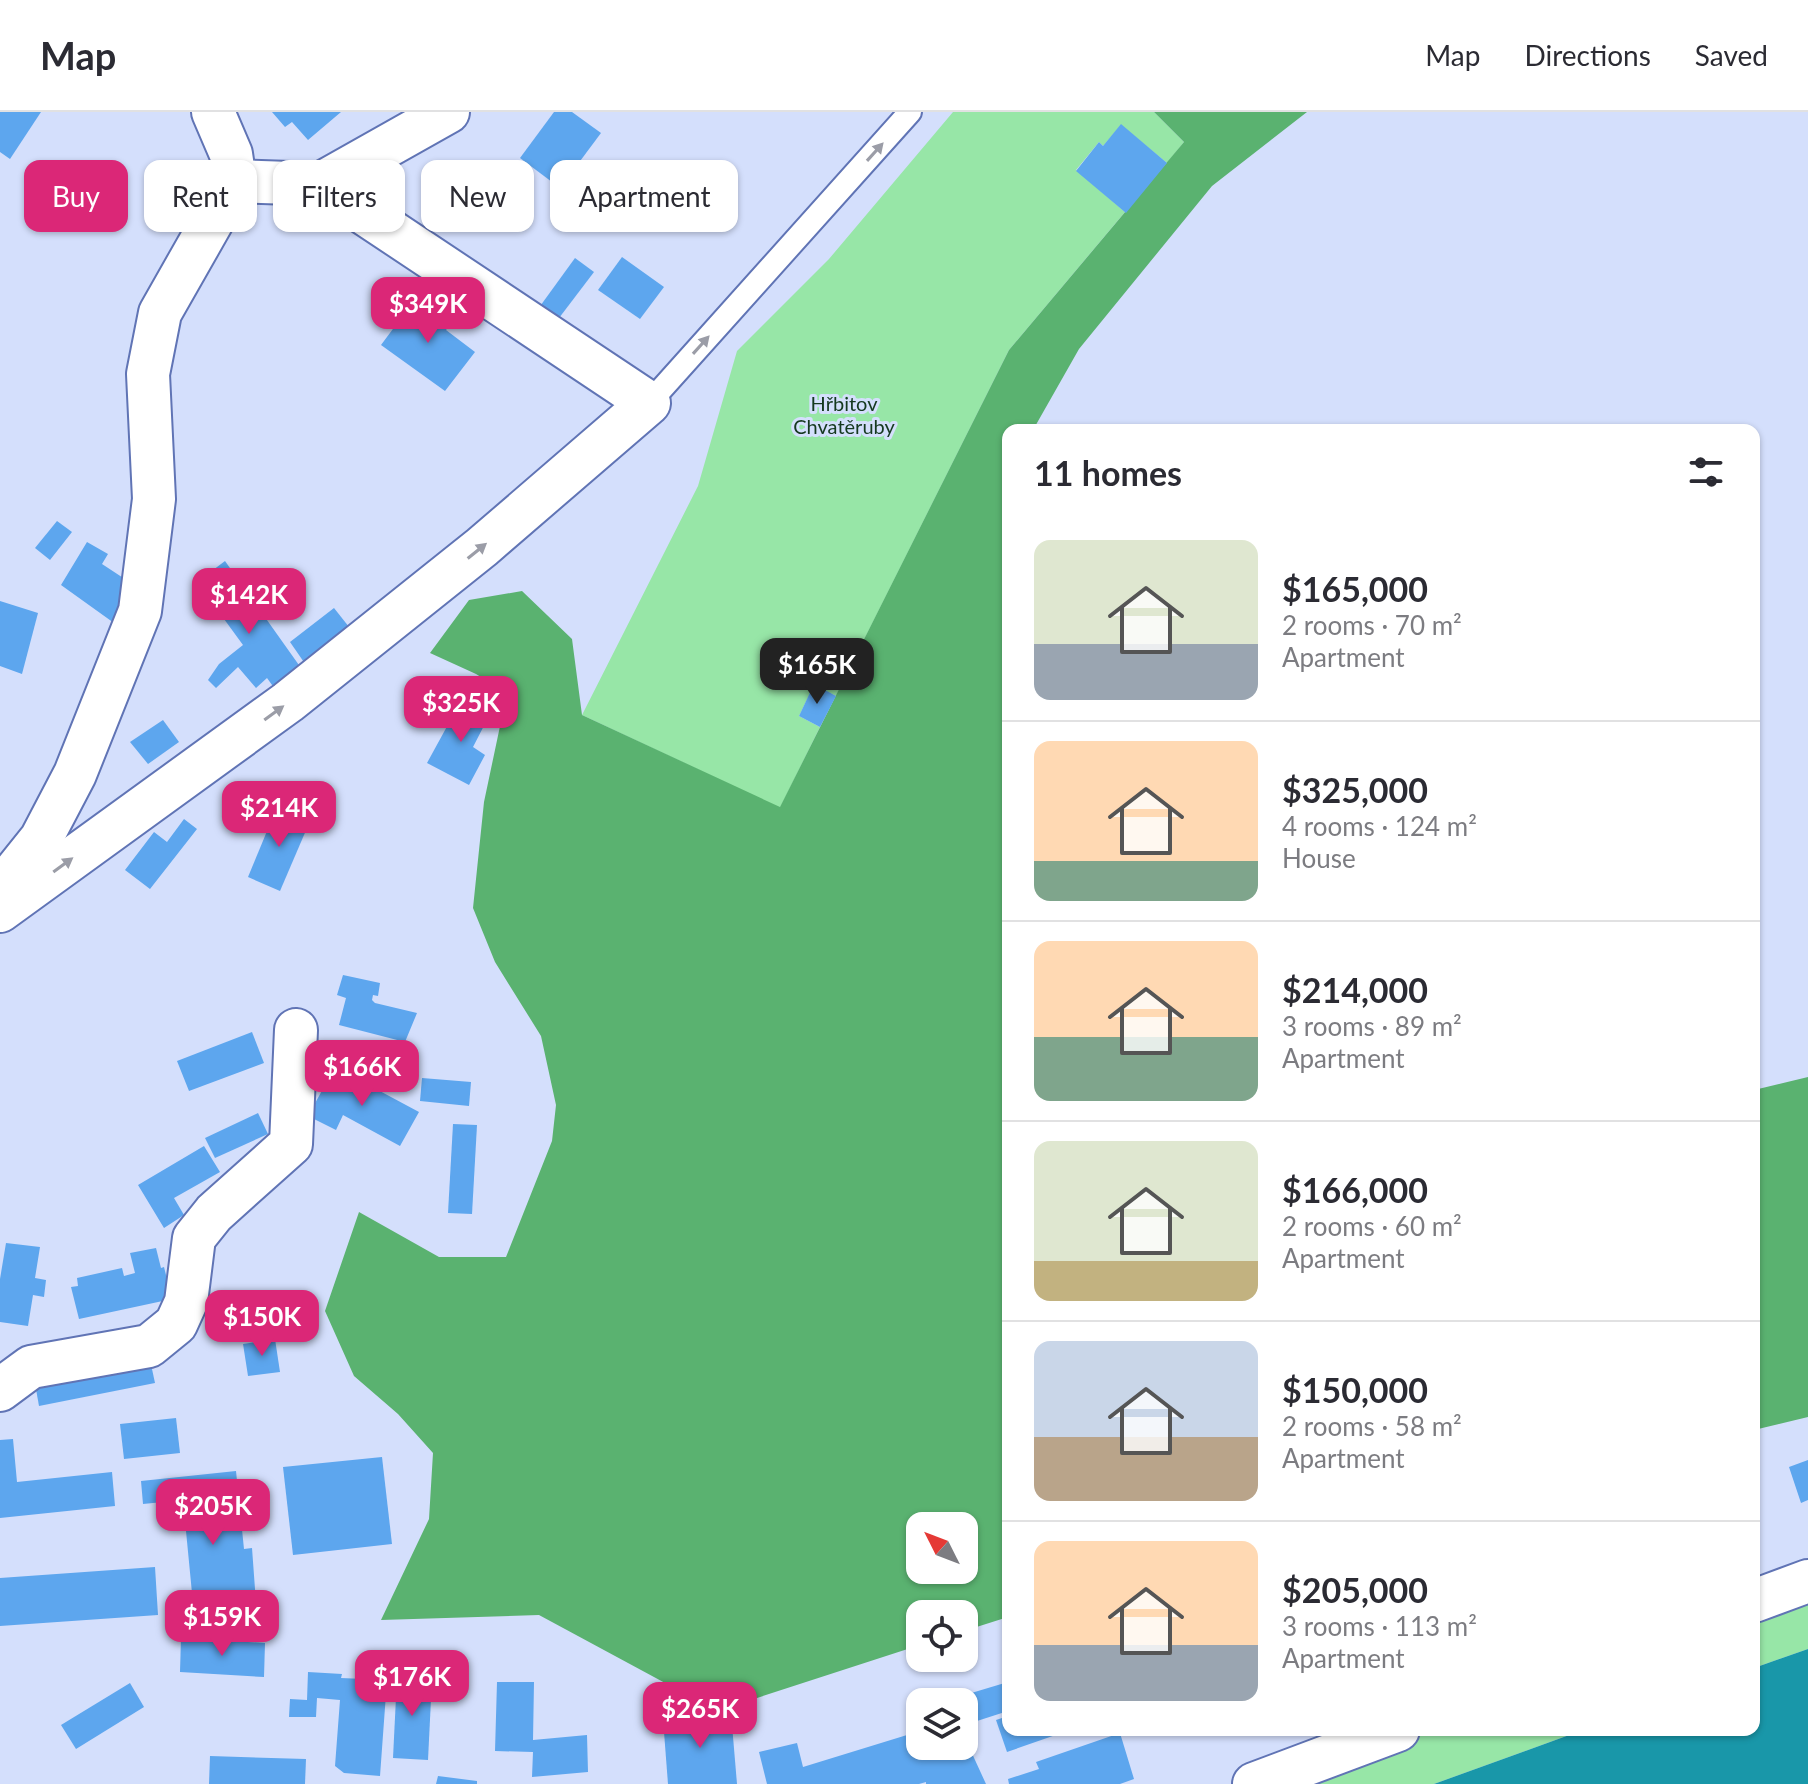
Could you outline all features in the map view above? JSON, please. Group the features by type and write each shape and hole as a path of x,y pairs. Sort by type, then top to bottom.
{"street":[{"path":"213,112 232,160"},
{"path":"363,160 448,112"},
{"path":"0,890 41,839 68,787 140,611 154,499 148,374 160,313 206,232"},
{"path":"0,911 288,702 482,547 649,403 392,232"},
{"path":"0,1390 31,1367 149,1346 176,1324 186,1302 194,1238 214,1213 291,1144 296,1030"},
{"path":"1760,1599 1808,1581"},
{"path":"1254,1784 1382,1736"}],"lane":[{"path":"649,403 910,112"}],"green space":[{"name":"Hřbitov Chvatěruby","path":"953,112 1154,112 1184,142 1167,163 1121,125 1103,146 1099,142 1076,170 1125,212 1009,350 836,696 814,685 799,716 820,727 780,808 582,715 698,486 737,351 829,259"},
{"path":"1154,112 1307,112 1212,186 1079,349 1036,424 1002,424 1002,1619 978,1627 978,1600 906,1600 906,1650 717,1711 539,1615 381,1620 429,1519 433,1453 398,1414 354,1376 325,1311 359,1212 439,1257 506,1257 552,1141 556,1105 541,1036 495,962 473,908 484,802 507,693 476,674 430,653 469,600 522,591 572,639 582,715 780,807 1009,350 1184,142"},
{"path":"1808,1077 1808,1417 1760,1429 1760,1089"},
{"path":"1808,1581 1808,1649 1760,1666 1760,1599"},
{"path":"1382,1736 1566,1736 1434,1784 1254,1784"}],"water":[{"path":"1808,1649 1808,1784 1434,1784 1566,1736 1760,1736 1760,1666"}],"building":[{"path":"0,112 41,112 10,159 0,152"},
{"path":"272,112 341,112 308,140 292,122 285,127"},
{"path":"554,112 572,112 601,133 581,160 550,160 550,180 534,168 534,160 520,158"},
{"path":"1121,124 1167,163 1126,213 1076,171 1099,142 1103,146"},
{"path":"622,257 664,287 640,319 598,290"},
{"path":"575,258 594,272 556,322 538,309"},
{"path":"416,298 451,324 446,330 475,352 445,391 381,345"},
{"path":"57,521 72,532 50,560 35,548"},
{"path":"87,542 108,554 102,564 137,587 114,623 61,585"},
{"path":"225,561 306,675 280,696 267,678 256,688 238,667 216,688 208,680 219,664 243,645 197,582"},
{"path":"0,601 38,613 22,674 0,666"},
{"path":"334,608 353,632 308,668 290,642"},
{"path":"814,684 836,696 820,727 799,716"},
{"path":"462,699 490,714 473,747 485,755 469,785 427,763"},
{"path":"163,720 179,742 148,764 130,742"},
{"path":"277,807 310,821 280,891 248,877"},
{"path":"184,819 197,829 150,889 125,870 154,832 167,842"},
{"path":"343,975 380,983 378,996 373,995 375,1003 417,1013 405,1042 339,1025 346,998 337,995"},
{"path":"252,1032 264,1063 189,1091 177,1061"},
{"path":"335,1067 419,1112 400,1146 343,1115 336,1130 308,1116"},
{"path":"422,1078 471,1082 469,1106 420,1101"},
{"path":"258,1113 268,1134 215,1158 205,1138"},
{"path":"453,1124 477,1125 472,1214 448,1213"},
{"path":"204,1146 220,1172 174,1198 184,1215 164,1228 138,1185"},
{"path":"6,1243 40,1247 35,1278 46,1280 44,1297 33,1295 28,1326 0,1322 0,1279"},
{"path":"156,1248 172,1299 79,1319 71,1287 78,1286 77,1278 122,1268 124,1276 135,1273 130,1253"},
{"path":"275,1339 280,1372 248,1376 243,1344"},
{"path":"149,1355 155,1383 39,1406 34,1378"},
{"path":"176,1418 180,1453 124,1459 120,1424"},
{"path":"13,1439 17,1482 112,1472 115,1506 0,1518 0,1440"},
{"path":"382,1457 392,1544 293,1555 283,1467"},
{"path":"1808,1460 1808,1500 1801,1503 1789,1467"},
{"path":"236,1471 244,1549 252,1548 258,1630 195,1624 183,1500 143,1504 141,1481"},
{"path":"155,1567 158,1615 0,1626 0,1578"},
{"path":"181,1638 265,1643 264,1677 180,1672"},
{"path":"308,1672 342,1674 341,1678 387,1680 380,1776 344,1773 335,1766 340,1700 317,1698 316,1717 289,1717 290,1699 307,1700"},
{"path":"397,1677 432,1679 428,1760 393,1758"},
{"path":"497,1682 534,1682 533,1740 587,1735 588,1772 532,1777 533,1752 495,1751"},
{"path":"130,1683 144,1707 76,1749 61,1725"},
{"path":"1002,1684 1002,1713 978,1721 978,1691"},
{"path":"731,1713 737,1784 668,1784 663,1719"},
{"path":"1002,1718 1002,1736 1053,1736 1007,1752 996,1720"},
{"path":"906,1735 906,1760 975,1760 986,1784 767,1784 759,1752 797,1743 803,1767"},
{"path":"1111,1736 1121,1736 1134,1779 1120,1784 1009,1784 1008,1779 1039,1769 1036,1762"},
{"path":"210,1756 306,1759 305,1784 209,1784"},
{"path":"438,1776 477,1781 477,1784 436,1784"}]}
